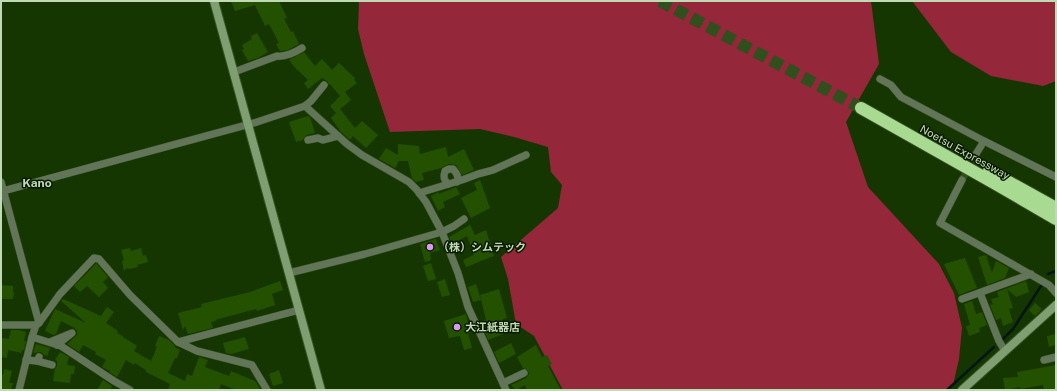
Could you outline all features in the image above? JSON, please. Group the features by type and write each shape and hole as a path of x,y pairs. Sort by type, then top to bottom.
{"highway":[{"name":"Noetsu Expressway","path":"1056,208 862,105 1056,219"}],"street":[{"path":"214,1 321,390"},
{"path":"234,72 277,56 280,57 287,54 290,55 302,48"},
{"path":"880,79 891,84 901,97 1056,177"},
{"path":"3,191 248,125 305,106 324,85"},
{"path":"305,106 338,136 362,155 409,182 419,193 426,202 442,232 458,273 468,307 504,387 524,373"},
{"path":"308,140 318,138 323,140 338,136"},
{"path":"976,154 984,141"},
{"path":"419,193 493,170 526,155"},
{"path":"448,184 444,180 443,175 444,171 449,169 454,169 458,178 457,182"},
{"path":"962,180 940,223 1031,274 1049,285 1056,293"},
{"path":"1,182 37,324"},
{"path":"289,272 365,254 442,232 464,219"},
{"path":"19,390 32,337 37,324 60,294 94,258 99,259 130,295 178,342 197,351 252,364 267,390"},
{"path":"962,299 1031,274"},
{"path":"980,293 998,341 1005,351"},
{"path":"962,390 1056,305"},
{"path":"178,342 299,310"},
{"path":"1,325 37,324"},
{"path":"50,342 72,333 57,345"},
{"path":"32,337 61,346 130,390"},
{"path":"1044,360 1056,357"},
{"path":"26,360 38,359 52,365"}],"shaded area":[{"path":"359,1 871,1 879,64 846,122 868,187 939,264 954,293 962,328 959,359 953,385 948,390 563,390 534,336 516,324 508,279 501,257 558,208 562,185 551,172 548,147 480,129 390,132 364,54 358,29"},
{"path":"912,1 1056,1 1056,81 1043,86 991,76 951,52"}],"building":[{"path":"231,1 279,1 287,18 284,19 291,32 293,31 299,44 288,50 280,51 276,44 279,43 269,24 265,26 255,5 235,11"},
{"path":"257,33 268,52 258,58 248,61 242,50 244,49 242,45 252,39 251,36"},
{"path":"304,52 315,66 322,59 332,70 339,63 355,78 354,80 357,83 345,92 351,100 340,109 355,128 362,121 378,135 366,148 353,136 350,140 341,132 331,118 336,113 330,106 340,96 330,84 329,85 327,81 322,78 308,89 304,83 308,80 289,60"},
{"path":"308,116 310,117 315,133 307,135 303,140 296,142 289,122"},
{"path":"398,144 419,146 420,154 446,147 448,157 464,149 474,170 462,175 456,165 449,164 441,168 422,173 424,180 416,182 412,178 408,161 399,161 395,168 379,159 386,148 398,155"},
{"path":"480,180 490,208 471,218 461,198 477,190 474,183"},
{"path":"456,187 460,194 443,202 445,207 438,211 431,196"},
{"path":"470,225 475,235 486,230 494,256 466,267 463,260 474,255 467,236 452,244 449,237"},
{"name":"（株）シムテック","path":"436,239 440,250 430,253 431,260 425,262 420,244"},
{"path":"130,248 131,251 141,248 143,256 146,255 148,262 137,265 138,267 127,268 124,271 122,261 124,260 121,250"},
{"path":"986,255 992,273 996,261 1009,268 1005,278 987,285 978,257"},
{"path":"965,258 977,288 959,295 944,264"},
{"path":"96,263 108,277 103,282 108,288 99,297 87,286 80,292 74,286"},
{"path":"431,263 436,279 428,281 423,266"},
{"path":"445,279 450,295 442,297 437,282"},
{"path":"280,281 283,290 272,294 275,305 257,311 256,309 215,320 216,321 211,322 213,328 188,334 185,326 183,330 178,313 202,307 201,304 250,292"},
{"path":"1026,281 1029,292 1016,297 1007,289 1013,308 1009,309 1013,322 1003,326 1001,318 996,320 990,305 993,304 991,299 999,297 997,292"},
{"path":"476,284 481,300 473,302 468,287"},
{"path":"1,285 13,286 13,299 1,299"},
{"path":"499,289 507,318 503,319 508,332 488,340 484,330 488,328 480,295"},
{"path":"63,299 101,316 107,307 114,312 106,323 118,331 117,333 137,346 134,351 151,361 157,347 155,346 159,336 169,340 175,346 174,347 180,350 168,373 185,381 187,374 192,376 199,357 208,360 205,367 229,376 231,371 255,381 261,390 236,390 221,384 219,390 168,390 170,384 146,372 146,370 135,363 134,365 126,360 117,377 102,367 106,360 95,354 96,352 83,345 79,352 67,344 77,335 75,328 61,321 56,334 54,335 45,331 55,309 86,323 61,301"},
{"path":"972,301 976,314 982,312 987,325 979,328 980,332 969,336 966,326 970,325 964,304"},
{"path":"1035,303 1042,309 1035,316 1029,310"},
{"name":"大江紙器店","path":"466,314 470,330 470,333 468,333 472,348 464,350 460,336 449,338 444,321"},
{"path":"11,330 26,332 24,350 22,350 22,353 8,350 7,358 1,357 1,338 9,339"},
{"path":"1056,334 1056,345 1049,347 1047,336"},
{"path":"245,337 249,349 231,354 226,353 223,343"},
{"path":"511,343 516,354 499,363 494,352"},
{"path":"36,344 50,348 47,356 41,352 33,353"},
{"path":"536,345 542,357 547,355 552,364 548,366 561,390 527,390 525,385 516,390 511,385 526,378 529,374 526,369 523,368 517,357"},
{"path":"60,352 69,357 67,365 75,366 74,374 71,374 70,383 53,381 57,366 57,361 55,360"},
{"path":"1056,365 1056,390 1044,390 1043,385 1005,390 1003,378 1018,377 1017,372"},
{"path":"4,369 12,371 9,383 13,383 11,390 1,390 1,375 3,375"},
{"path":"279,370 283,383 273,386 269,374"},
{"path":"103,380 112,386 110,390 97,390"}],"waterway":[{"path":"1048,274 1056,271"},
{"path":"1003,339 1013,329 1041,286"},
{"path":"947,390 994,347"}],"tunnel":[{"path":"660,1 861,108"},
{"path":"962,180 976,154"}],"place":[{"name":"（株）シムテック","path":"430,247"},
{"name":"大江紙器店","path":"457,327"}],"district":[{"name":"Kano","path":"37,183"}]}
